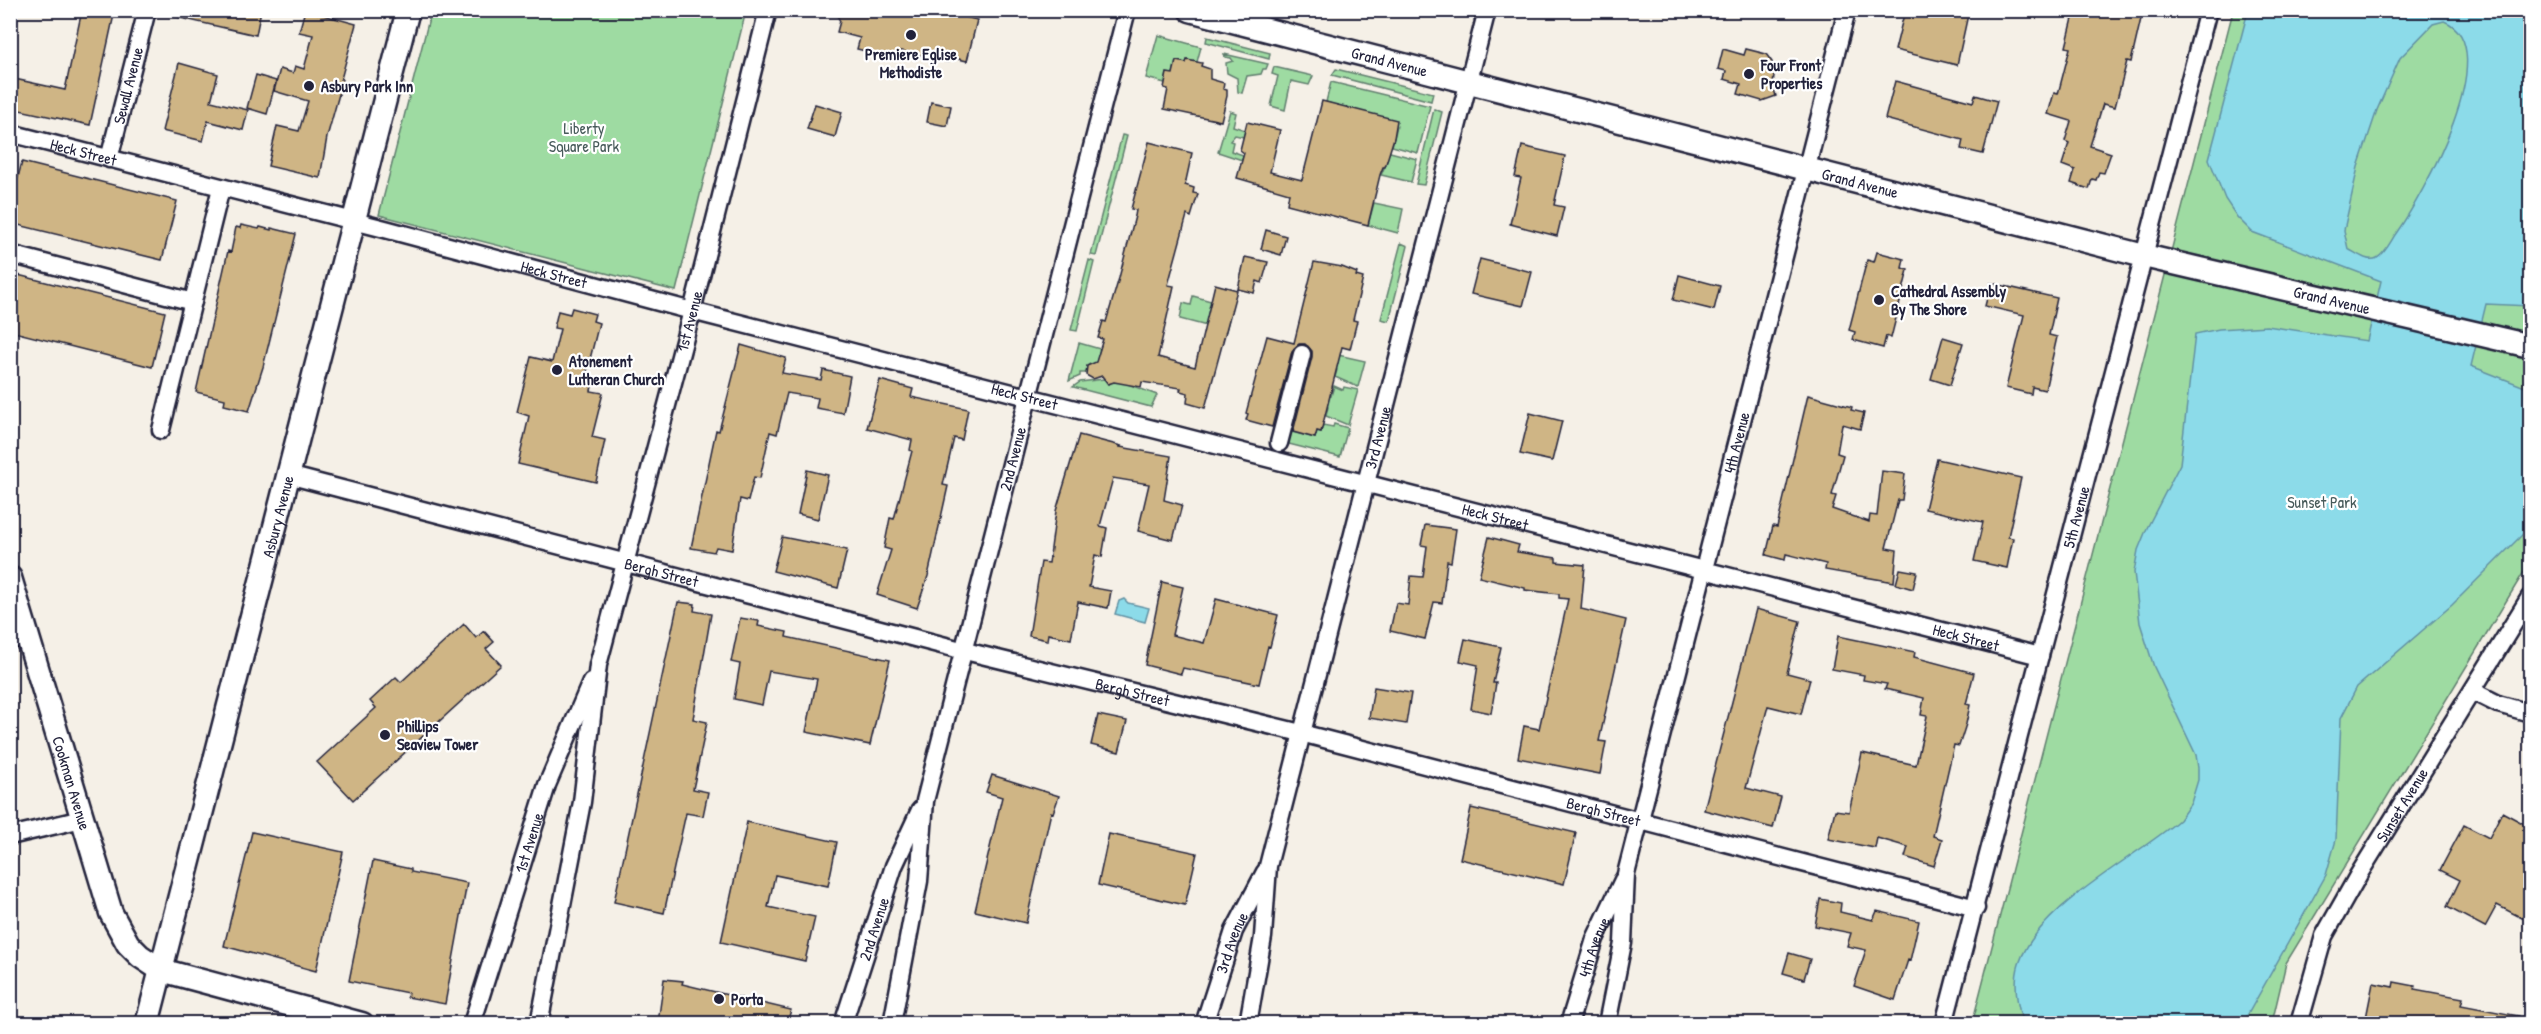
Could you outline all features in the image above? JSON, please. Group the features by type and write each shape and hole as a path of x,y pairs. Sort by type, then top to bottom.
{"street":[{"name":"Sewall Avenue","path":"109,159 147,10"},
{"name":"Asbury Avenue","path":"147,1023 408,10"},
{"name":"1st Avenue","path":"472,1023 547,785 598,665 692,311 768,10"},
{"name":"2nd Avenue","path":"892,1023 919,881 925,801 961,650 1127,10"},
{"name":"Grand Avenue","path":"1190,10 2144,256 2528,346"},
{"name":"3rd Avenue","path":"1248,1023 1263,937 1268,866 1300,733 1487,10"},
{"name":"4th Avenue","path":"1569,1023 1595,939 1626,874 1847,10"},
{"name":"5th Avenue","path":"1944,1023 1976,908 2208,10"},
{"name":"Heck Street","path":"10,133 692,311 2040,656"},
{"path":"160,430 221,188"},
{"path":"10,255 193,302"},
{"path":"1279,442 1302,354"},
{"name":"Bergh Street","path":"288,475 961,650 1300,733 1976,908"},
{"name":"Cookman Avenue","path":"10,578 19,638 117,927 140,956 161,970"},
{"name":"Sunset Avenue","path":"2299,1023 2324,936 2530,597"},
{"name":"1st Avenue","path":"539,1023 582,802 598,665"},
{"path":"2474,692 2498,704 2530,713"},
{"name":"2nd Avenue","path":"843,1023 894,866 925,801"},
{"path":"10,836 82,819"},
{"name":"3rd Avenue","path":"1204,1023 1234,931 1268,866"},
{"name":"4th Avenue","path":"1607,1023 1623,943 1626,874"},
{"path":"161,970 362,1023"}],"green space":[{"name":"Liberty Square Park","path":"431,11 746,11 676,291 379,215"},
{"name":"Sunset Park","path":"2233,11 2530,11 2530,562 2286,963 2272,1023 1972,1024"},
{"path":"1158,35 1201,47 1197,62 1176,61 1173,74 1167,73 1165,83 1146,78"},
{"path":"1207,37 1270,53 1269,59 1206,42"},
{"path":"1224,54 1268,64 1261,74 1247,76 1242,93 1238,92 1237,78 1227,73 1226,63 1233,61"},
{"path":"1274,67 1313,76 1309,85 1291,81 1285,110 1271,106 1278,76 1272,74"},
{"path":"1336,69 1433,93 1431,101 1332,75"},
{"path":"1331,82 1430,106 1418,153 1392,146 1397,126 1326,102"},
{"path":"1434,109 1442,112 1424,185 1416,184"},
{"path":"1230,111 1236,113 1233,126 1245,130 1244,137 1235,135 1230,141 1233,142 1231,151 1243,155 1242,160 1218,152"},
{"path":"1122,135 1127,136 1096,256 1091,255"},
{"path":"1387,153 1417,159 1411,182 1381,175 1387,161"},
{"path":"1374,203 1403,209 1398,233 1368,225"},
{"path":"1401,243 1408,246 1389,321 1381,319"},
{"path":"1089,260 1094,262 1077,331 1071,330"},
{"path":"1193,296 1232,307 1226,331 1180,319 1183,303 1191,305"},
{"path":"1079,343 1100,349 1096,364 1090,364 1087,366 1086,373 1080,373 1080,376 1069,381"},
{"path":"1338,355 1365,361 1358,387 1335,377 1337,370 1334,369"},
{"path":"1104,379 1110,383 1117,380 1157,395 1151,407 1073,387 1080,382"},
{"path":"1334,386 1343,390 1344,387 1358,390 1348,425 1326,416 1328,407 1325,406"},
{"path":"1334,424 1348,428 1340,457 1281,442 1284,430 1315,438 1317,431 1321,432 1323,425 1333,427"}],"water":[{"name":"Sunset Park","path":"2248,11 2530,11 2530,306 2486,304 2471,366 2530,389 2530,527 2452,605 2357,687 2341,718 2336,840 2326,875 2243,1023 2023,1024 2016,979 2019,964 2029,943 2066,903 2179,820 2191,803 2198,780 2196,755 2154,667 2140,623 2134,572 2138,550 2147,528 2180,464 2195,334 2219,329 2267,326 2367,341 2381,281 2252,232 2237,217 2225,199 2209,159","holes":["2444,21 2461,36 2467,60 2463,90 2439,157 2386,250 2377,258 2362,257 2348,249 2344,230 2358,167 2377,110 2400,58 2433,24"]},
{"path":"1124,599 1128,603 1149,608 1145,622 1115,614 1119,601"}],"building":[{"path":"82,10 115,10 90,125 10,108 10,78 65,90"},
{"path":"177,10 261,10 256,35 176,17"},
{"path":"305,10 356,24 327,137 320,178 268,166 277,126 299,131 308,101 274,91 280,69 293,73 295,66 304,69 313,35 299,32"},
{"name":"Premiere Eglise Methodiste","path":"834,10 962,10 961,16 977,20 967,61 950,57 948,62 901,51 899,59 857,49 860,38 837,32 840,21"},
{"path":"1905,10 1969,10 1957,65 1895,50"},
{"path":"2075,10 2143,10 2131,62 2127,61 2115,107 2103,104 2090,146 2111,153 2104,173 2099,172 2096,180 2092,179 2089,189 2071,183 2075,170 2062,165 2069,143 2065,141 2071,121 2048,114 2054,93 2058,94 2070,48 2066,47"},
{"name":"Four Front Properties","path":"1723,49 1744,55 1746,49 1766,54 1772,62 1770,72 1774,75 1773,86 1776,96 1762,101 1738,94 1741,84 1724,79 1726,71 1718,69"},
{"path":"1187,60 1202,63 1201,66 1210,69 1210,79 1224,83 1223,89 1227,90 1227,96 1221,121 1164,109 1168,89 1164,88 1167,73 1173,74 1176,61 1186,63"},
{"path":"179,63 218,74 211,101 248,110 243,130 208,121 203,141 162,131"},
{"path":"256,75 276,81 267,114 247,108"},
{"path":"1895,81 1973,102 1975,95 1997,101 1983,154 1961,149 1963,140 1885,119"},
{"path":"1322,101 1397,120 1394,138 1385,167 1380,175 1368,225 1287,204 1289,193 1237,178 1244,153 1240,150 1247,122 1280,130 1270,172 1302,180"},
{"path":"931,102 951,106 947,126 927,122"},
{"path":"815,104 842,112 835,137 807,129"},
{"path":"1149,142 1192,153 1185,185 1194,188 1193,193 1198,194 1191,217 1187,215 1168,285 1174,286 1158,357 1195,367 1215,284 1237,290 1205,408 1187,403 1188,393 1180,391 1181,388 1142,382 1141,387 1114,382 1108,384 1102,376 1093,379 1086,375 1087,366 1096,362 1103,339 1098,338 1103,321 1106,322 1119,278 1135,216 1136,210 1131,209"},
{"path":"1522,146 1565,156 1554,205 1564,207 1557,236 1510,224 1521,178 1515,177"},
{"path":"22,162 177,201 162,260 10,223 10,207"},
{"path":"241,225 259,229 260,227 271,230 271,228 296,234 263,367 249,411 224,405 225,399 196,392 228,251 231,252 236,227 240,228"},
{"path":"1266,230 1286,236 1281,255 1261,249"},
{"name":"Cathedral Assembly By The Shore","path":"1877,252 1904,259 1902,268 1908,270 1891,338 1886,336 1883,348 1853,340 1855,332 1849,330 1867,260 1874,262"},
{"path":"1245,257 1268,262 1262,283 1257,281 1254,293 1238,289"},
{"path":"1480,259 1532,272 1523,306 1471,294"},
{"path":"1314,262 1342,267 1363,278 1353,320 1357,321 1350,349 1342,347 1321,432 1317,431 1315,438 1293,432 1312,357 1312,351 1305,344 1299,344 1292,351 1272,427 1246,420 1267,336 1294,343"},
{"path":"10,273 165,312 152,367 10,331"},
{"path":"1679,275 1720,286 1714,310 1673,300"},
{"path":"1991,283 2057,298 2049,335 2057,337 2045,390 2032,387 2031,394 2006,388 2024,315 1985,306"},
{"name":"Atonement Lutheran Church","path":"572,308 595,314 593,321 599,323 585,379 593,381 591,391 603,393 592,437 605,440 596,482 518,464 529,416 517,412 531,357 552,362 560,329 554,328 558,311 570,314"},
{"path":"1943,337 1963,343 1950,385 1931,379"},
{"path":"741,345 786,358 782,373 821,380 823,370 850,376 843,413 816,408 818,398 787,393 777,434 770,432 760,478 754,477 748,501 740,499 732,550 716,547 714,552 691,548 716,430 719,431"},
{"path":"880,380 913,389 911,397 968,409 962,440 954,438 943,485 948,486 928,576 917,608 877,595 891,550 884,548 890,518 894,519 912,451 910,450 912,440 867,428"},
{"path":"1808,395 1852,407 1851,410 1864,413 1860,429 1842,424 1837,453 1843,455 1832,495 1836,496 1832,509 1869,522 1870,515 1877,516 1882,471 1905,474 1902,500 1898,500 1886,548 1897,550 1894,582 1825,570 1826,564 1786,554 1785,560 1766,555 1773,526 1777,527"},
{"path":"1530,413 1562,421 1552,461 1520,454"},
{"path":"1079,435 1120,447 1171,456 1164,500 1182,505 1173,540 1138,531 1149,484 1113,478 1100,526 1107,528 1102,557 1095,555 1089,587 1111,591 1108,608 1078,602 1071,639 1048,634 1047,640 1029,636 1041,562 1049,563 1056,511"},
{"path":"1937,459 2021,478 2008,537 2013,538 2007,568 1974,561 1983,522 1925,509"},
{"path":"807,470 828,475 818,519 798,514"},
{"path":"1425,525 1456,529 1451,562 1447,561 1442,603 1434,602 1425,639 1390,631 1396,603 1408,605 1411,576 1423,577 1427,546 1421,545"},
{"path":"782,537 847,550 838,588 773,571"},
{"path":"1489,537 1519,545 1517,552 1556,558 1556,562 1585,565 1581,609 1626,620 1599,741 1606,742 1600,774 1518,758 1524,726 1539,729 1568,599 1559,598 1559,594 1525,590 1525,588 1479,577"},
{"path":"1900,569 1917,572 1913,589 1896,584"},
{"path":"1162,582 1183,587 1172,635 1204,643 1216,599 1278,615 1259,684 1183,668 1181,674 1145,665"},
{"path":"678,602 695,604 694,611 711,614 693,719 707,722 693,789 708,792 703,816 686,813 664,913 614,902"},
{"path":"1756,609 1800,621 1787,673 1810,679 1801,714 1768,706 1746,788 1781,797 1773,828 1704,810"},
{"path":"740,618 759,621 758,626 787,632 786,637 890,660 870,745 806,732 817,679 769,671 762,705 734,699 740,664 731,662"},
{"name":"Phillips Seaview Tower","path":"464,624 476,638 484,631 494,642 486,649 501,665 353,800 317,762 376,708 370,701 396,677 401,682"},
{"path":"1838,636 1915,652 1914,657 1974,673 1966,704 1970,705 1966,724 1959,746 1954,745 1933,836 1942,839 1934,866 1905,857 1908,847 1877,838 1875,848 1828,839 1835,810 1849,812 1862,753 1916,765 1927,716 1921,715 1924,698 1885,689 1887,684 1863,680 1864,675 1832,669"},
{"path":"1465,639 1501,647 1493,683 1496,683 1491,713 1471,709 1478,665 1460,661"},
{"path":"1374,687 1411,693 1406,724 1369,718"},
{"path":"1098,715 1127,721 1119,752 1091,745"},
{"path":"992,775 1059,796 1053,813 1051,812 1026,923 975,911 1002,797 986,792"},
{"path":"1471,808 1576,833 1564,884 1460,859"},
{"path":"2502,812 2530,827 2530,852 2525,862 2530,865 2530,903 2522,918 2497,905 2485,927 2447,907 2460,880 2440,870 2464,825 2489,838"},
{"path":"747,822 837,842 828,886 775,875 768,907 815,917 805,961 721,942"},
{"path":"252,832 343,852 316,971 224,946"},
{"path":"1109,834 1197,853 1185,905 1098,885"},
{"path":"373,861 411,869 411,872 467,883 445,1004 407,997 408,993 349,981"},
{"path":"1820,899 1841,903 1840,912 1873,920 1877,911 1919,921 1910,961 1908,960 1895,1000 1854,986 1866,950 1847,946 1851,933 1815,926"},
{"path":"1789,953 1810,959 1804,979 1783,973"},
{"name":"Porta","path":"664,979 683,981 682,984 791,1010 787,1023 658,1023"},
{"path":"2394,982 2415,986 2414,989 2463,998 2461,1005 2519,1016 2518,1023 2365,1023 2373,983 2393,987"}],"place":[{"name":"Premiere Eglise Methodiste","path":"911,35"},
{"name":"Four Front Properties","path":"1749,74"},
{"name":"Asbury Park Inn","path":"309,86"},
{"name":"Cathedral Assembly By The Shore","path":"1879,300"},
{"name":"Atonement Lutheran Church","path":"557,370"},
{"name":"Phillips Seaview Tower","path":"385,735"},
{"name":"Porta","path":"719,999"}]}
